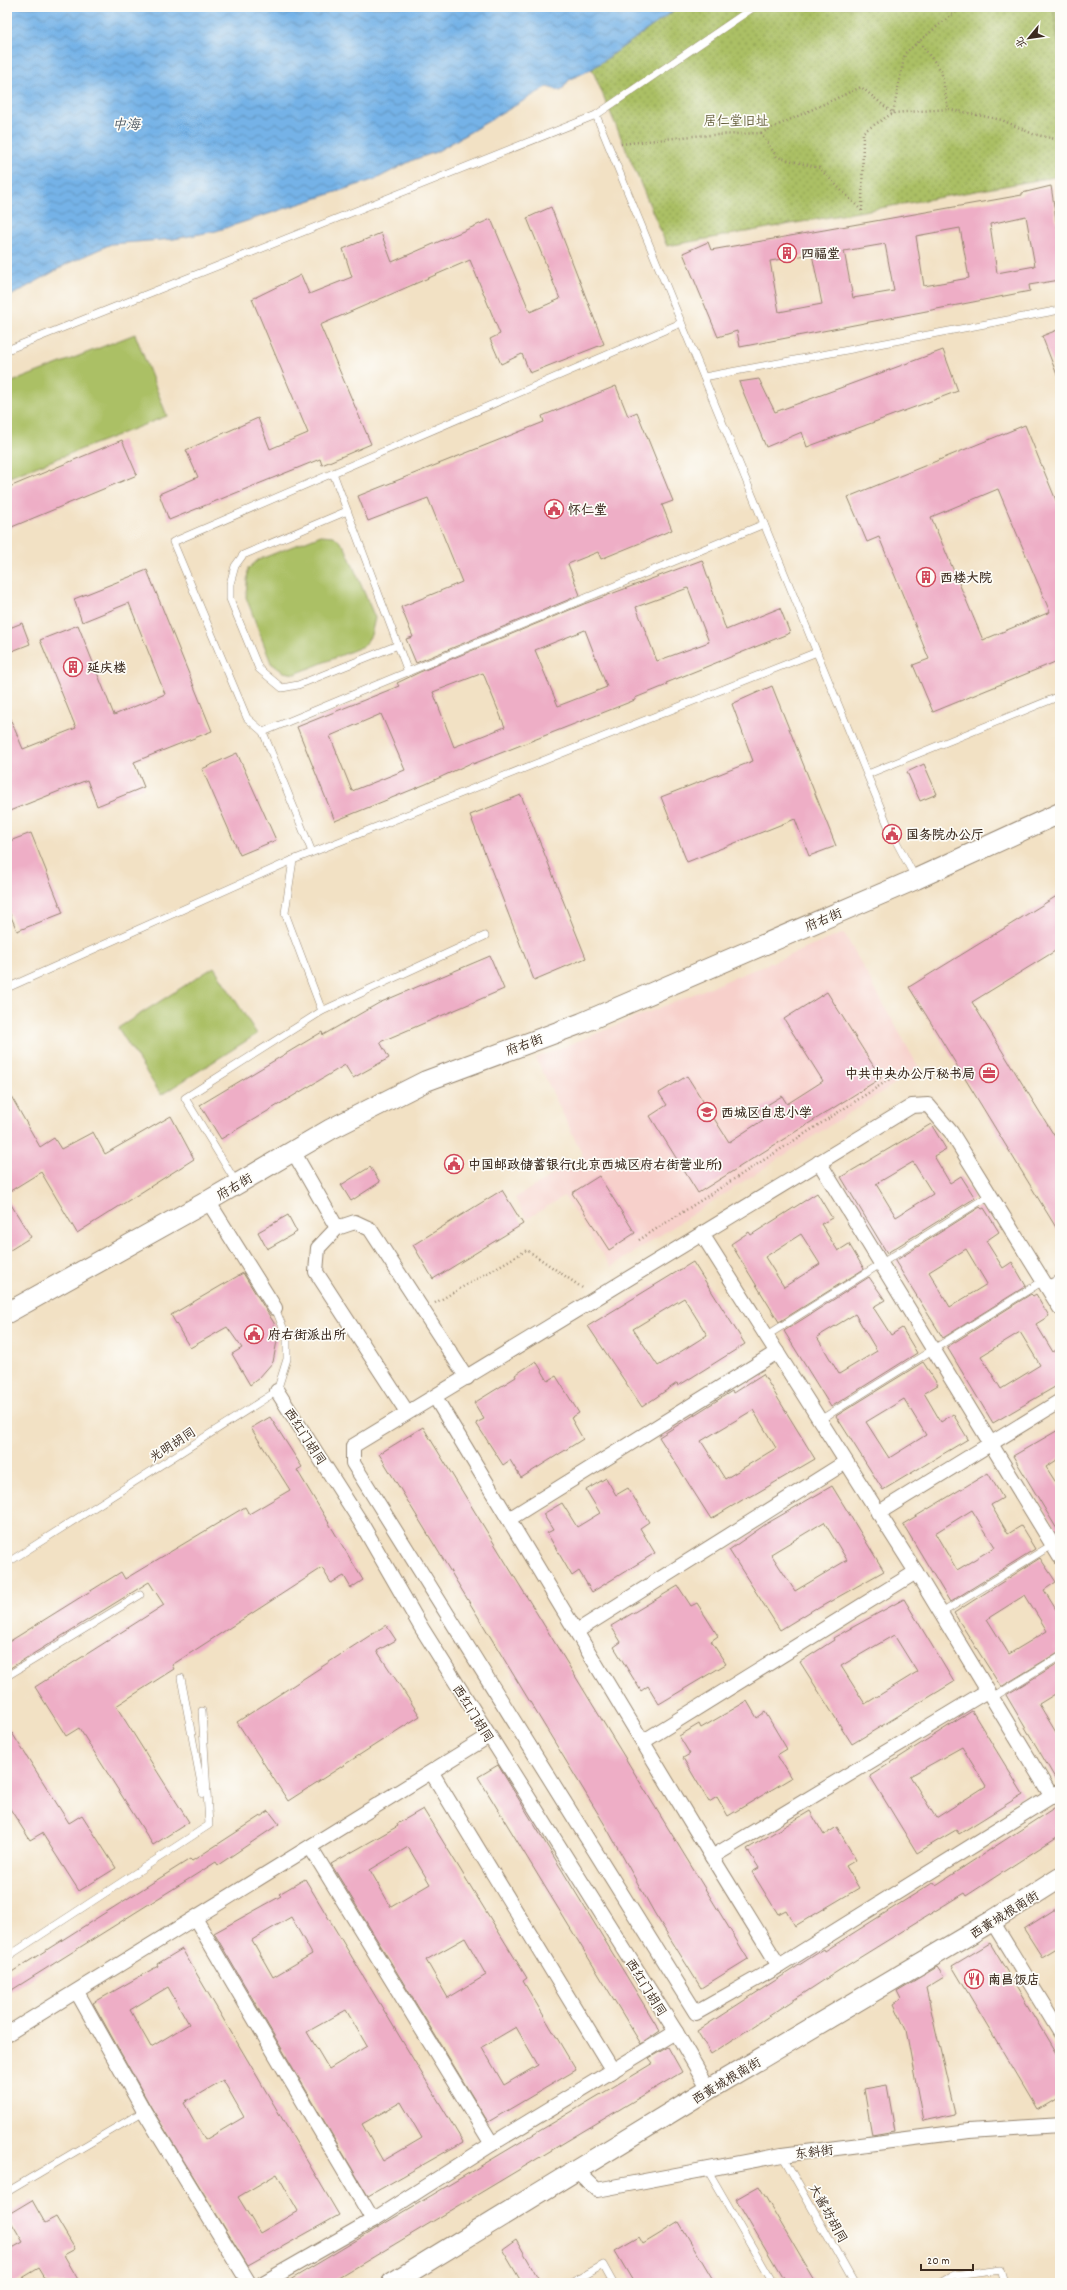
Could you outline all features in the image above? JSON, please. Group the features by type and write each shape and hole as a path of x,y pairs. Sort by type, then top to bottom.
{"main road":[{"name":"府右街","path":"7,1313 208,1201 331,1129 426,1081 582,1023 916,879 1060,813"},
{"name":"西黄城根南街","path":"392,2283 578,2171 709,2089 992,1921 1060,1878"}],"street":[{"path":"702,1234 916,1572 989,1694 1056,1794 779,1966 696,2014 353,1463 353,1446 912,1106 928,1105 951,1132 1060,1308"},
{"path":"293,1151 337,1228"},
{"path":"819,1162 992,1443 1056,1542 1060,1557"},
{"path":"208,1201 275,1308"},
{"path":"407,1412 316,1272 318,1248 337,1228 355,1222 370,1230 424,1309 467,1378"},
{"path":"509,1518 776,1352"},
{"name":"西红门胡同","path":"276,1391 360,1521 421,1627 676,2032 709,2089"},
{"path":"435,1397 779,1966"},
{"path":"878,1513 1060,1401"},
{"path":"577,1631 846,1462"},
{"path":"644,1741 916,1572"},
{"path":"712,1857 989,1694"},
{"path":"7,2034 432,1773 489,1736"},
{"path":"432,1773 613,2071"},
{"path":"310,1848 492,2144"},
{"path":"195,1918 373,2220"},
{"path":"992,1921 1060,2032"},
{"path":"77,1992 144,2112 249,2283"},
{"path":"263,2283 373,2220 492,2144 676,2032"},
{"name":"东斜街","path":"578,2171 597,2190 782,2155 969,2131 1060,2124"}],"lane":[{"path":"7,350 596,115 754,7"},
{"path":"596,115 889,828 916,879"},
{"path":"704,377 1060,310"},
{"path":"312,852 263,732 247,718 173,542 681,323"},
{"path":"333,473 408,672"},
{"path":"347,511 243,555 235,566 230,584 230,599 259,669 282,688 298,685 398,645"},
{"path":"263,732 764,524"},
{"path":"7,988 312,852 817,652"},
{"path":"868,774 1060,696"},
{"path":"293,860 285,913 322,1011"},
{"path":"237,1184 185,1098 322,1011 485,936"},
{"path":"766,1336 990,1195"},
{"path":"820,1420 934,1349 1045,1284 1060,1278"},
{"path":"275,1308 287,1337 287,1359 276,1391"},
{"name":"光明胡同","path":"7,1563 276,1391"},
{"path":"940,1614 1056,1542"},
{"path":"7,1676 140,1595"},
{"path":"989,1694 1060,1656"},
{"path":"181,1678 209,1825"},
{"path":"202,1711 209,1825"},
{"path":"7,1957 209,1825"},
{"path":"7,2192 144,2112"},
{"name":"大酱坊胡同","path":"782,2155 854,2283"},
{"path":"707,2169 773,2283"},
{"path":"571,2283 603,2265 613,2283"},
{"path":"942,2283 954,2276 1001,2270 1005,2283"}],"path":[{"path":"893,113 905,53 961,7"},
{"path":"919,42 941,70 948,109"},
{"path":"608,146 692,136 761,133 861,87 893,113"},
{"path":"761,133 777,157 819,168 862,211 863,132 893,113 948,109 1002,120 1033,134 1060,140"},
{"path":"639,1240 901,1072"},
{"path":"424,1309 527,1250 597,1298"}],"shaded area":[{"name":"西城区自忠小学","path":"844,933 919,1068 611,1267 564,1196 527,1219 515,1198 583,1156 536,1058"}],"green space":[{"name":"居仁堂旧址","path":"679,7 1053,7 1060,53 1060,176 667,246 592,69"},
{"path":"1053,7 1060,7 1060,53"},
{"path":"135,334 167,416 7,478 7,384"},
{"path":"321,535 334,536 345,547 375,618 371,635 364,646 295,674 283,672 271,663 246,597 248,569 258,560"},
{"path":"214,967 257,1034 161,1095 118,1028"}],"water":[{"name":"中海","path":"7,7 679,7 592,69 569,80 561,91 547,87 436,152 413,160 376,179 216,231 174,239 111,244 69,263 7,298"}],"building":[{"path":"1051,186 1060,245 1060,280 1029,285 1030,291 740,347 737,331 718,337 683,253 708,242 711,250 1022,195 1022,193","holes":["1026,216 1035,266 997,273 990,224","960,228 969,278 924,286 916,236","885,244 894,291 853,298 844,251","812,254 822,304 779,312 770,261"]},
{"path":"551,207 604,344 530,373 522,354 501,364 490,339 500,334 470,260 320,325 371,444 322,465 320,459 169,520 159,494 198,477 186,450 258,418 270,449 308,433 252,299 301,275 309,294 352,277 343,249 381,233 392,262 491,219 530,312 560,299 527,218"},
{"path":"1060,329 1060,380 1059,380 1042,336"},
{"path":"943,350 958,391 807,447 802,432 766,447 739,382 759,379 775,412"},
{"name":"怀仁堂","path":"616,386 628,416 637,412 673,501 662,505 672,530 601,559 598,552 568,564 580,595 416,663 406,639 413,637 401,607 462,582 428,498 368,521 358,496 544,422 542,416"},
{"name":"西楼大院","path":"1025,425 1060,510 1060,660 933,712 913,665 929,659 879,537 867,542 848,497","holes":["998,489 1050,612 983,640 931,517"]},
{"path":"122,440 137,475 7,529 7,488"},
{"path":"702,560 726,630 780,608 790,633 666,683 667,685 635,698 635,700 473,764 473,762 426,784 335,821 297,727 399,686 397,683 420,672 584,604","holes":["688,588 709,642 657,661 636,607","585,630 607,687 558,706 535,650","483,673 505,727 454,747 433,692","381,714 405,770 352,791 330,736"]},
{"name":"延庆楼","path":"147,570 212,731 134,762 144,787 97,806 87,780 7,812 7,711 23,749 76,728 40,640 78,625 114,715 165,694 129,603 82,622 74,599"},
{"path":"22,623 30,644 7,653 7,629"},
{"path":"772,686 836,846 809,856 795,819 687,862 661,797 753,761 732,704"},
{"path":"237,753 276,840 240,855 202,769"},
{"path":"924,764 937,794 920,801 907,772"},
{"path":"521,795 586,958 534,980 470,815"},
{"path":"31,833 63,913 17,931 7,907 7,842"},
{"name":"中共中央办公厅秘书局","path":"1060,894 1060,948 972,1002 1060,1145 1060,1234 909,987"},
{"path":"490,956 504,989 380,1042 389,1058 353,1078 345,1065 221,1139 200,1105 322,1032 323,1035 379,1003"},
{"path":"827,992 881,1078 698,1193 650,1116 667,1105 659,1093 687,1076 729,1142 763,1120 757,1111 782,1096 787,1104 823,1081 784,1019"},
{"path":"7,1089 40,1147 54,1138 61,1149 93,1132 105,1154 171,1116 194,1159 77,1233 41,1172 7,1193"},
{"path":"931,1124 946,1149 934,1156 950,1183 961,1176 975,1198 887,1253 841,1177","holes":["913,1162 933,1194 896,1217 876,1184"]},
{"path":"370,1167 380,1182 351,1201 341,1185"},
{"path":"599,1176 635,1233 609,1250 572,1193"},
{"path":"502,1190 523,1224 433,1279 413,1245"},
{"path":"817,1193 832,1218 821,1224 838,1251 849,1244 864,1269 779,1322 731,1244 749,1232 751,1235","holes":["801,1234 820,1264 784,1287 765,1257"]},
{"path":"7,1198 31,1237 7,1252"},
{"path":"980,1207 982,1209 984,1208 999,1232 986,1241 1003,1268 1012,1262 1026,1286 943,1338 895,1261","holes":["966,1249 987,1284 950,1307 929,1272"]},
{"path":"288,1215 297,1232 267,1249 258,1232"},
{"path":"693,1262 745,1344 678,1386 677,1383 642,1407 588,1326","holes":["684,1298 707,1335 658,1366 633,1329"]},
{"name":"府右街派出所","path":"243,1273 274,1323 277,1341 273,1362 259,1378 250,1385 232,1354 242,1348 227,1327 190,1348 171,1315"},
{"path":"869,1277 885,1300 873,1307 891,1335 902,1328 917,1353 831,1407 784,1331","holes":["855,1314 877,1351 839,1374 817,1337"]},
{"path":"1031,1294 1033,1296 1036,1294 1049,1316 1036,1324 1053,1352 1060,1348 1060,1384 993,1423 947,1347","holes":["1020,1332 1040,1365 1001,1389 981,1356"]},
{"path":"536,1361 548,1381 556,1376 579,1413 571,1418 583,1439 521,1478 510,1460 503,1465 476,1423 484,1419 474,1403 516,1377 515,1375"},
{"path":"923,1362 938,1385 924,1393 941,1422 953,1414 968,1439 883,1490 836,1416","holes":["904,1399 926,1435 889,1458 866,1422"]},
{"path":"763,1374 815,1459 711,1519 659,1437 732,1391 733,1393","holes":["753,1410 776,1448 725,1479 701,1441"]},
{"path":"270,1417 302,1467 297,1470 363,1580 351,1588 344,1576 331,1583 322,1568 172,1665 174,1669 116,1706 189,1822 153,1845 79,1728 66,1736 35,1687 164,1605 149,1582 7,1670 7,1643 121,1572 125,1579 245,1507 249,1514 290,1490 251,1428"},
{"path":"423,1427 748,1959 701,1988 655,1914 605,1825 379,1454"},
{"path":"1060,1429 1060,1458 1046,1467 1060,1489 1060,1534 1013,1456"},
{"path":"988,1473 1003,1498 991,1505 1008,1534 1021,1526 1035,1549 950,1602 903,1524","holes":["972,1510 995,1547 957,1570 935,1533"]},
{"path":"606,1478 616,1495 628,1488 649,1522 640,1528 655,1553 592,1592 579,1571 572,1576 547,1533 553,1530 543,1514 562,1503 577,1527 600,1513 586,1490"},
{"path":"832,1486 884,1571 817,1609 816,1608 780,1630 729,1550 766,1524","holes":["824,1522 847,1560 795,1591 771,1554"]},
{"path":"1040,1558 1056,1582 1044,1590 1060,1616 1060,1651 1001,1687 954,1613","holes":["1025,1595 1047,1631 1009,1654 987,1619"]},
{"path":"678,1586 691,1606 697,1603 718,1636 711,1641 726,1664 659,1704 648,1686 641,1691 614,1647 621,1642 611,1626"},
{"path":"904,1599 954,1682 852,1744 800,1662 834,1640 833,1638","holes":["894,1635 917,1672 865,1704 841,1666"]},
{"path":"386,1625 396,1640 377,1651 420,1716 288,1801 237,1722"},
{"path":"1060,1662 1060,1691 1039,1704 1060,1739 1060,1783 1058,1783 1006,1695"},
{"path":"747,1701 757,1718 765,1712 787,1749 777,1755 791,1778 728,1816 717,1797 709,1802 683,1758 690,1754 679,1736 699,1724 701,1728"},
{"path":"972,1711 1023,1794 959,1834 956,1830 917,1853 870,1776","holes":["962,1747 986,1786 936,1818 910,1776"]},
{"path":"7,1725 69,1823 82,1815 116,1868 79,1891 42,1833 30,1840 7,1804"},
{"path":"498,1765 660,2031 641,2044 478,1777"},
{"path":"1060,1804 1060,1835 966,1896 964,1893 838,1971 711,2054 697,2031 824,1949 825,1951 934,1882 936,1885"},
{"path":"423,1809 527,1978 523,1981 576,2070 488,2122 331,1864 398,1826 397,1824","holes":["408,1847 430,1884 391,1907 370,1870","465,1938 486,1975 448,1998 426,1960","516,2027 538,2065 504,2085 482,2047"]},
{"path":"269,1811 279,1824 218,1865 216,1862 7,1993 7,1975 190,1859 192,1861"},
{"path":"810,1811 824,1835 837,1827 856,1860 846,1866 859,1888 795,1926 786,1910 778,1914 752,1872 759,1868 747,1849"},
{"path":"305,1879 463,2142 368,2196 214,1933 281,1896 279,1894","holes":["291,1917 312,1954 273,1977 252,1940","346,2010 367,2046 329,2069 307,2032","401,2102 422,2138 383,2161 362,2124"]},
{"path":"1060,1906 1060,1946 1042,1957 1024,1929"},
{"path":"990,1943 1060,2060 1060,2095 1037,2109 952,1966"},
{"path":"182,1949 339,2215 248,2266 151,2107 93,2003 158,1966 157,1964","holes":["168,1987 189,2024 151,2047 130,2010","223,2080 244,2117 205,2140 184,2103","277,2174 298,2211 260,2233 238,2197"]},
{"path":"937,1967 944,1977 926,1988 955,2114 923,2121 906,2030 894,2004 901,1999 897,1991"},
{"path":"668,2047 682,2072 330,2283 285,2283 653,2063 649,2058"},
{"path":"887,2085 895,2131 872,2135 864,2089"},
{"path":"759,2186 816,2283 786,2283 736,2199"},
{"path":"32,2200 45,2223 56,2217 75,2249 64,2255 80,2283 48,2283 39,2268 14,2283 7,2283 7,2251 23,2242 7,2215"},
{"path":"679,2222 715,2283 634,2283 615,2251 639,2237 643,2244"},
{"path":"516,2239 541,2283 522,2283 502,2249"}],"place":[{"name":"四福堂","path":"787,253"},
{"name":"怀仁堂","path":"554,509"},
{"name":"西楼大院","path":"926,577"},
{"name":"延庆楼","path":"73,667"},
{"name":"国务院办公厅","path":"892,834"},
{"name":"中共中央办公厅秘书局","path":"989,1073"},
{"name":"西城区自忠小学","path":"707,1112"},
{"name":"中国邮政储蓄银行(北京西城区府右街营业所)","path":"454,1164"},
{"name":"府右街派出所","path":"254,1334"},
{"name":"南昌饭店","path":"974,1979"}]}
